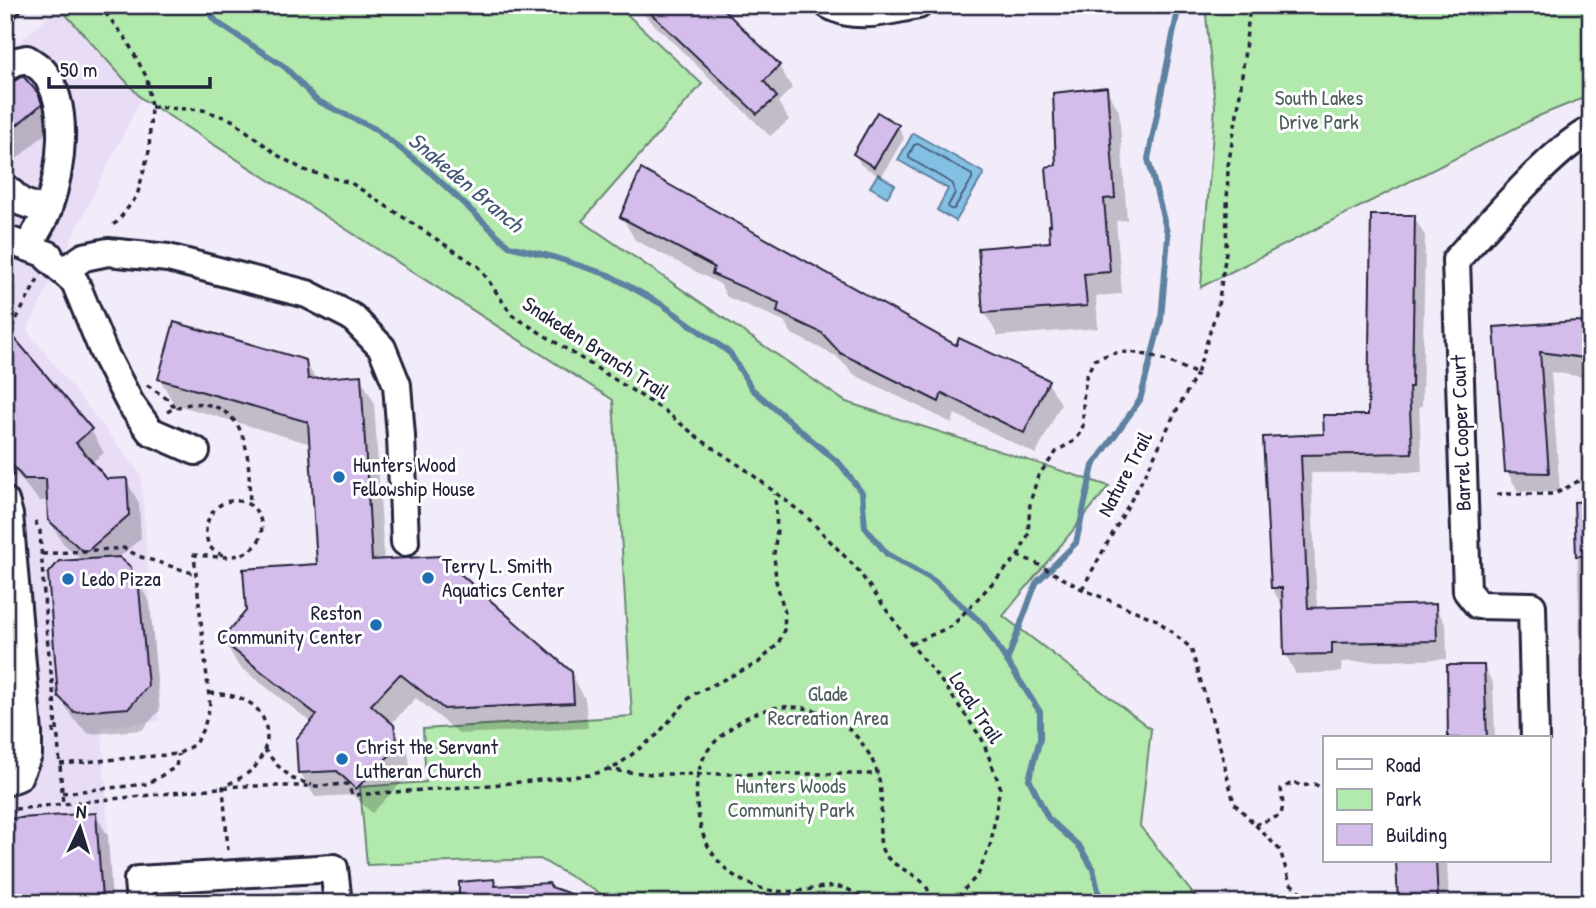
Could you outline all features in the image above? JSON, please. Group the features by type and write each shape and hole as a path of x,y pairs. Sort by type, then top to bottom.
{"street":[{"path":"829,5 838,10 864,13 918,5"},
{"path":"5,69 13,62 27,59 43,70 55,90 61,125 57,174 47,211 36,233 36,254"},
{"name":"Barrel Cooper Court","path":"1535,736 1532,606 1478,605 1467,591 1457,260 1518,192 1576,139 1589,118"},
{"path":"5,187 21,202 47,211"},
{"path":"36,254 84,257 108,252 168,258 307,294 352,317 382,348 397,384 405,542"},
{"path":"36,254 75,282 104,353 130,403 150,431 195,451"},
{"path":"5,501 9,515 28,755 18,777 5,782"},
{"path":"139,903 138,880 334,868 338,903"}],"path":[{"path":"99,5 126,38 147,78 151,107 149,151 137,196 117,222 108,228"},
{"name":"Nature Trail","path":"1082,589 1197,374 1219,306 1226,252 1228,166 1239,102 1250,5"},
{"path":"1589,118 1583,69 1591,11"},
{"name":"Snakeden Branch Trail","path":"151,107 203,110 232,120 279,156 304,170 351,183 479,267 512,315 664,411 807,517 857,569 911,644"},
{"path":"5,335 10,331 36,254"},
{"path":"911,644 951,626 1018,556 1028,535 1030,503 1038,476 1057,451 1077,439 1083,426 1086,377 1094,360 1114,353 1129,352 1168,360 1197,374"},
{"path":"139,379 169,400 174,408"},
{"path":"162,416 181,405 196,402 207,403 230,416 246,444 250,506"},
{"path":"1497,494 1555,494 1591,474"},
{"path":"5,810 223,788 348,784 352,795 480,786 591,775 617,766 657,735 692,695 758,663 778,644 785,630 785,613 776,581 774,554 778,530 775,494"},
{"path":"60,764 178,754 195,744 204,727 209,693 194,555 228,557 245,554 257,547 262,535 261,520 254,508 243,501 217,506 209,515 208,541 214,551 228,557"},
{"path":"41,554 124,548 138,556 196,574"},
{"path":"1018,556 1082,589 1157,621 1191,648 1234,803 1280,850 1290,883 1313,903"},
{"name":"Local Trail","path":"911,644 982,739 1000,786 991,843 978,875 952,902 946,903"},
{"path":"209,693 233,695 254,706 262,715 267,728 267,742 254,767 245,776 223,788"},
{"path":"868,903 840,887 790,892 762,889 736,877 712,853 700,826 696,798 698,773 705,755 735,724 769,708 795,707 818,710 842,723 858,737 868,751 881,788 881,848 888,858 924,883 930,903"},
{"path":"56,717 63,804"},
{"path":"264,749 293,779 318,786"},
{"path":"62,793 147,784 176,767 178,754"},
{"path":"605,770 653,774 878,774"},
{"path":"1255,825 1281,815 1281,789 1294,782 1301,786 1314,784 1323,788"},
{"path":"223,788 230,874"}],"shaded area":[{"path":"59,7 141,98 27,330 141,475 159,721 102,727 112,903 5,903 5,54"}],"green space":[{"name":"Glade Recreation Area","path":"617,5 702,84 582,221 846,402 1109,486 1003,616 1151,729 1140,826 1200,903 617,903 540,859 367,865 360,787 426,782 423,729 632,716 613,400 141,98 59,7"},
{"name":"South Lakes Drive Park","path":"1205,5 1591,5 1591,95 1541,115 1201,287 1215,106"}],"water":[{"path":"913,133 984,173 956,221 937,210 948,189 898,160"},
{"path":"878,174 895,185 887,197 870,187"}],"building":[{"path":"642,5 719,5 780,65 764,81 777,97 757,114"},
{"path":"23,76 38,93 42,104 5,135 5,84"},
{"path":"1107,87 1115,198 1104,199 1110,272 1084,274 1087,306 983,313 978,248 1050,242 1046,167 1056,165 1053,93"},
{"path":"877,112 899,125 874,167 853,154"},
{"path":"641,169 956,345 959,338 1049,380 1024,433 942,393 939,402 840,353 822,333 777,312 779,303 712,274 714,267 620,217"},
{"path":"1371,215 1415,215 1412,387 1409,387 1412,453 1301,455 1308,608 1436,604 1437,641 1332,643 1332,654 1284,655 1282,588 1271,588 1263,437 1324,434 1323,415 1368,415"},
{"path":"1577,321 1591,323 1591,359 1540,352 1549,473 1505,472 1494,327"},
{"name":"Reston Community Center","path":"174,322 306,360 308,379 361,375 372,560 440,556 572,672 574,703 444,709 400,674 371,705 394,725 398,747 356,789 337,771 298,773 296,739 317,715 221,640 246,611 243,569 317,564 308,422 158,379"},
{"path":"5,327 92,429 76,443 107,479 127,478 129,515 85,553 48,520 46,479 24,479 5,456"},
{"path":"1591,501 1591,556 1576,556 1574,502"},
{"path":"119,557 131,567 132,579 138,578 148,686 129,708 74,712 58,696 48,574 59,561"},
{"path":"1447,665 1484,665 1487,736 1448,736"},
{"path":"96,813 102,899 5,903 5,819"},
{"path":"1396,862 1436,862 1438,903 1398,903"},
{"path":"494,879 495,886 549,883 551,887 588,900 587,903 459,903 459,882"}],"waterway":[{"path":"1007,661 1036,583 1076,543 1093,466 1140,400 1161,320 1168,236 1148,159 1179,5"},
{"name":"Snakeden Branch","path":"208,12 218,23 285,67 316,100 375,129 428,170 509,246 609,275 663,305 730,353 752,389 841,465 862,493 865,527 887,554 933,580 983,624 1040,712 1040,739 1029,779 1048,818 1080,847 1093,869 1101,903"}],"place":[{"name":"Hunters Wood Fellowship House","path":"339,477"},
{"name":"Terry L. Smith Aquatics Center","path":"428,578"},
{"name":"Ledo Pizza","path":"68,579"},
{"name":"Reston Community Center","path":"376,625"},
{"name":"Christ the Servant Lutheran Church","path":"342,759"}],"park label":[{"name":"Hunters Woods Community Park","path":"791,798"}]}
